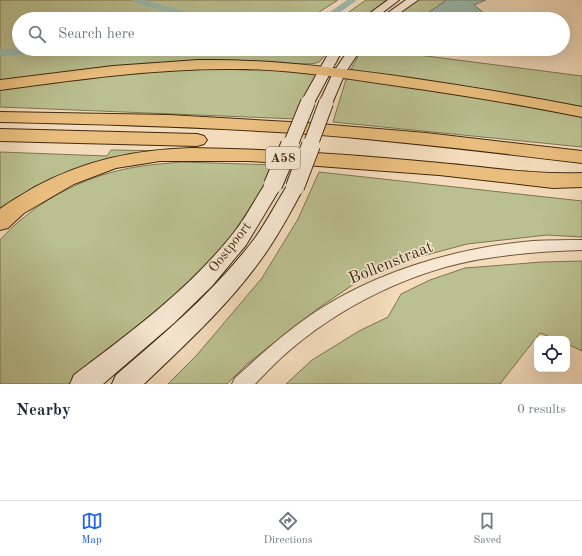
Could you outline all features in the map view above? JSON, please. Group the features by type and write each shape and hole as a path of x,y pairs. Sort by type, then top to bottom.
{"highway":[{"path":"0,85 117,69 194,64 276,66 331,72 523,100 582,112"},
{"name":"A58","path":"0,117 114,119 269,126 464,143 582,157"},
{"name":"A58","path":"0,135 259,142 453,161 582,176"},
{"name":"A58","path":"0,222 16,208 37,194 66,179 112,163 160,155 249,155 439,169 553,181 582,180"}],"main road":[{"path":"377,12 394,0"},
{"path":"395,12 413,0"},
{"name":"Oostpoort","path":"126,384 175,339 233,279 261,243 289,200 326,103 335,56"},
{"name":"Oostpoort","path":"83,384 114,360 194,291 240,239 273,185 308,102 331,72 348,56"}],"street":[{"name":"Bollenstraat","path":"242,384 284,344 344,302 408,273 446,261 499,251 582,245"}],"green space":[{"path":"0,0 338,0 319,12 12,12 12,50 0,51"},
{"path":"366,0 387,0 371,12 349,12"},
{"path":"418,0 447,0 429,12 400,12"},
{"path":"0,55 325,56 319,62 312,64 251,62 119,67 0,80"},
{"path":"358,56 426,56 582,76 582,107 513,94 361,74 351,69"},
{"path":"224,66 317,73 297,119 0,107 0,87 90,75"},
{"path":"347,76 582,115 582,147 333,122"},
{"path":"111,150 176,151 116,159 0,218 0,152 107,156"},
{"path":"181,162 277,165 242,224 206,267 175,298 70,384 0,384 0,240 25,216 55,196 87,180 128,168"},
{"path":"319,172 582,201 582,237 547,235 467,244 378,268 317,309 247,364 227,384 168,384 196,356 262,278 298,219"},
{"path":"582,261 582,351 570,345 570,336 548,336 540,333 538,336 534,336 534,341 500,384 286,384 312,360 359,331 388,317 401,294 430,280 465,268 542,262"}],"shaded area":[{"path":"447,0 486,0 474,5 483,12 429,12"}],"waterway":[{"path":"136,0 178,12"},
{"path":"335,12 353,0"},
{"path":"0,53 12,52"}]}
